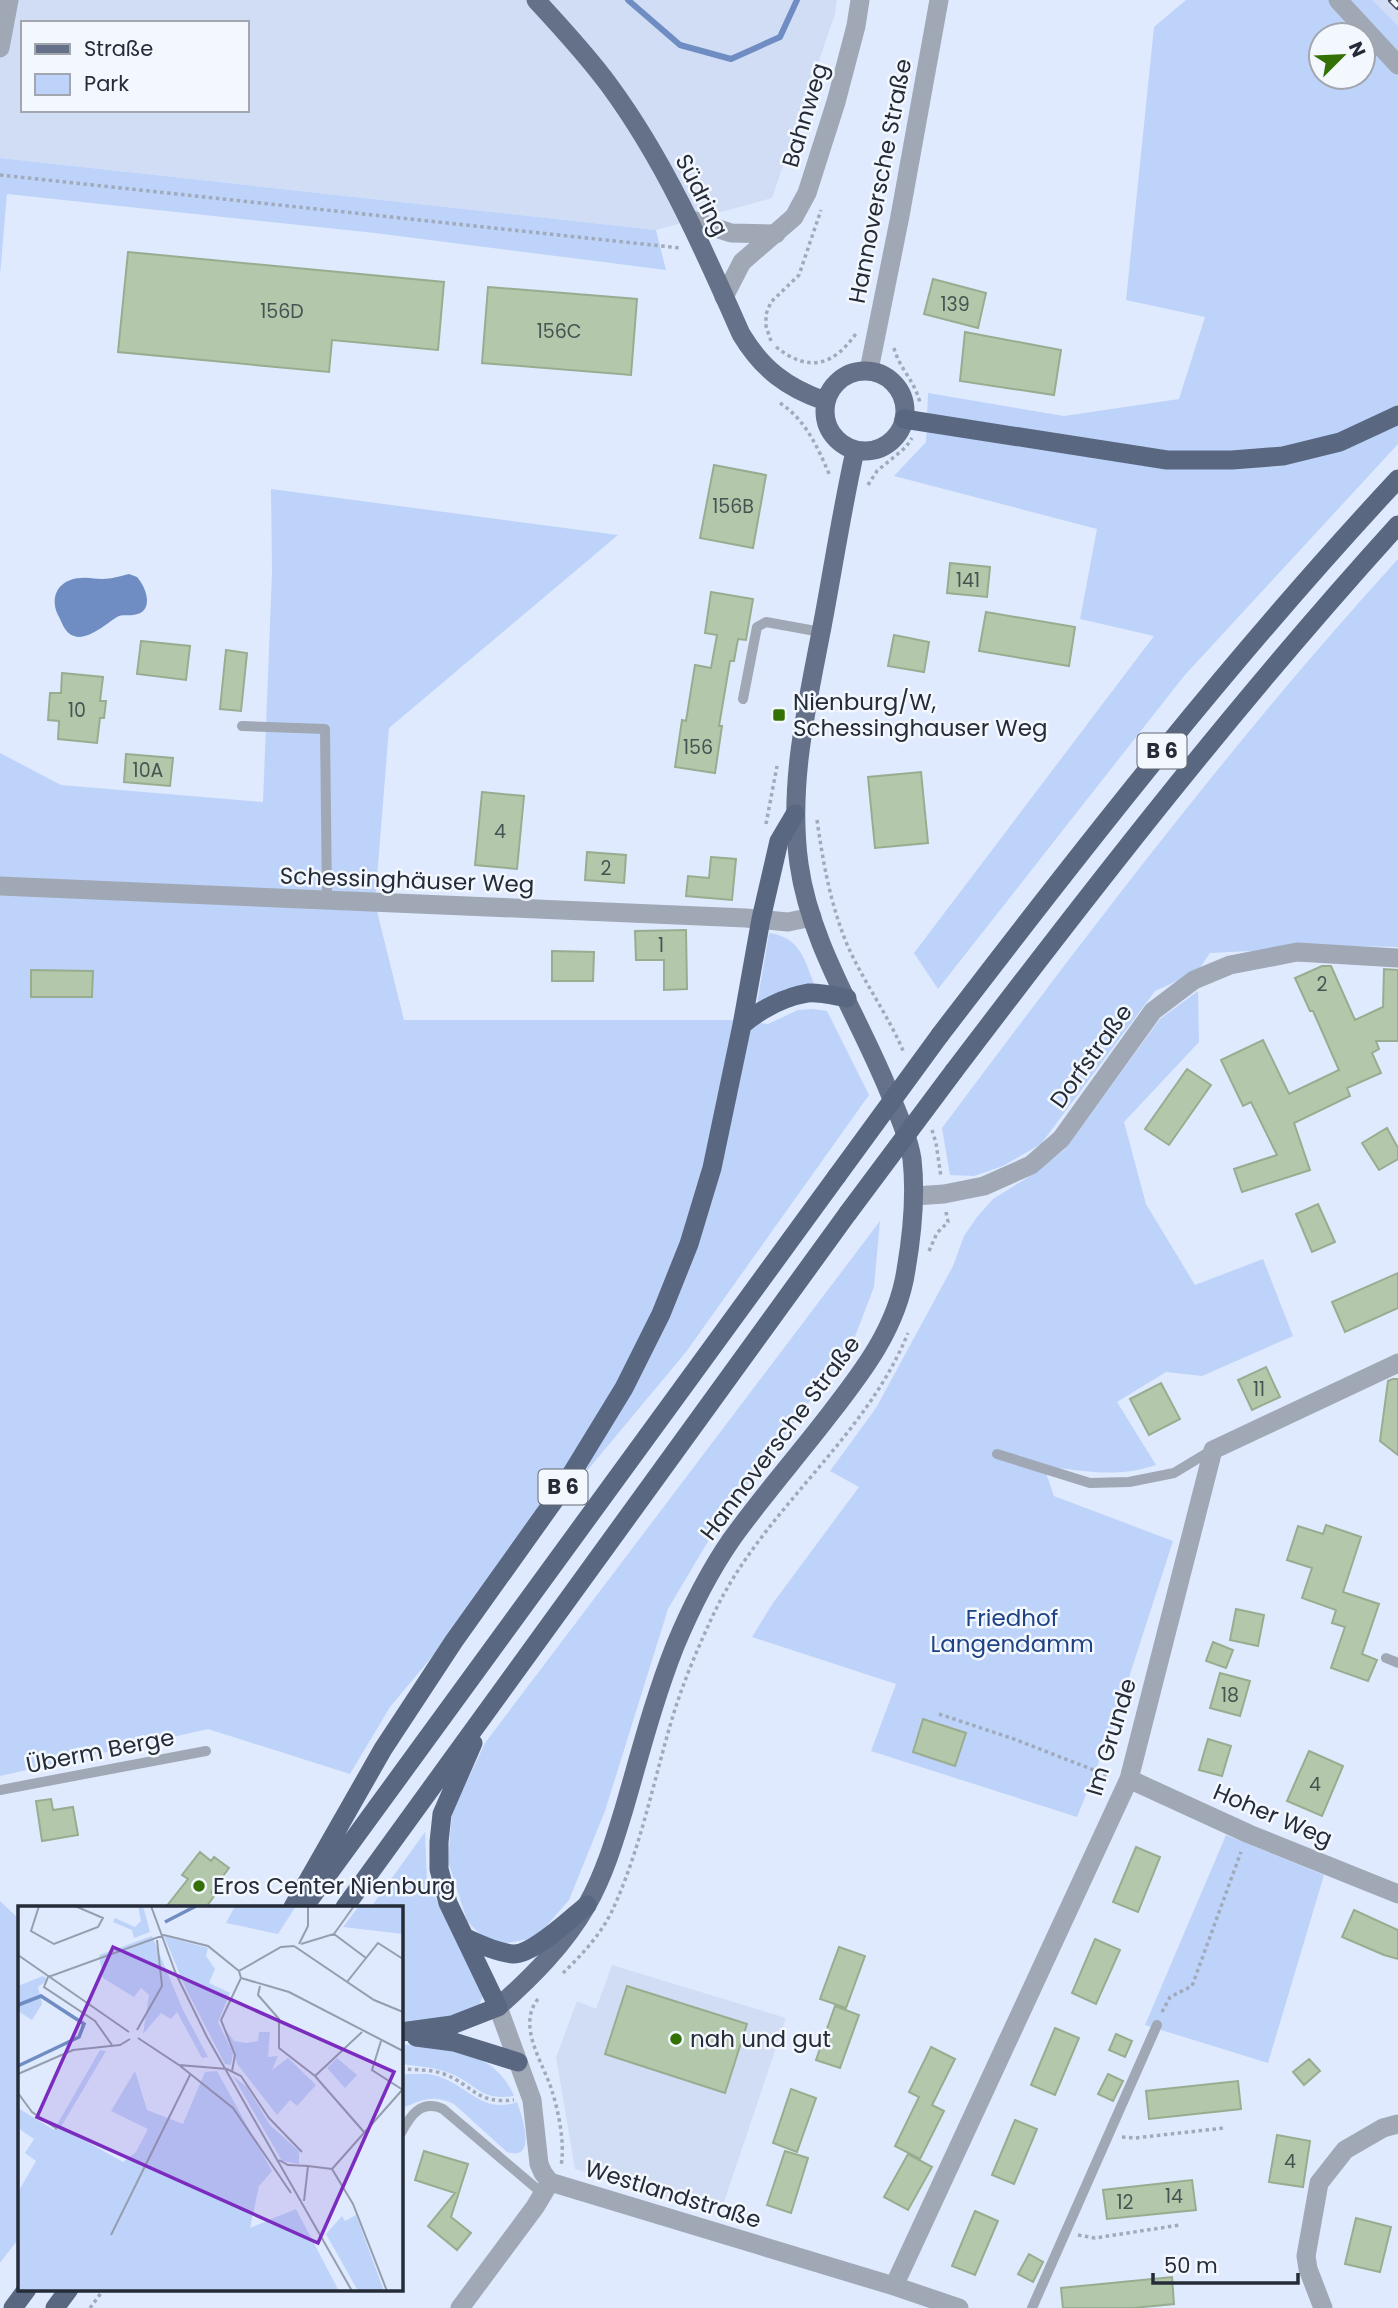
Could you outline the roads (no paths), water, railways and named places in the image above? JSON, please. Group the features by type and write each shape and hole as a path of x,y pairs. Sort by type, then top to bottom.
{"highway":[{"path":"912,420 1167,460 1232,460 1283,456 1339,442 1398,415"},
{"name":"B 6","path":"305,1906 940,1035 1185,722 1307,578 1398,479"},
{"name":"B 6","path":"346,1906 848,1213 1070,918 1209,743 1398,525"},
{"name":"B 6","path":"294,1906 383,1749 454,1641 561,1491 624,1388 661,1314 689,1244 712,1168 779,841 795,814"},
{"path":"742,1025 755,1014 785,999 810,993 847,998"},
{"path":"402,2034 452,2025 498,2007 448,1903 439,1869 442,1814 491,1704"},
{"path":"466,1938 515,1954 540,1944 587,1905"},
{"path":"402,2034 454,2042 518,2062"},
{"path":"13,2308 26,2290"},
{"path":"55,2308 68,2290"}],"main road":[{"name":"Südring","path":"536,0 610,85 653,151 689,219 741,334 763,365 789,385 825,401"},
{"path":"869,370 894,384 902,395 912,420 891,442 880,449 855,451 843,446 833,437 824,414 825,401 838,381 848,374 869,370"},
{"name":"Hannoversche Straße","path":"498,2007 561,1945 587,1905 615,1839 654,1702 676,1643 702,1591 730,1542 864,1370 890,1323 906,1272 914,1196 911,1156 898,1113 812,917 799,867 795,814 798,769 855,451"}],"street":[{"path":"0,48 9,0"},
{"name":"Bahnweg","path":"724,297 742,262 794,217 807,192 839,90 860,0"},
{"name":"Hannoversche Straße","path":"869,370 939,0"},
{"path":"1338,0 1398,65"},
{"path":"689,219 731,233 776,234"},
{"name":"Schessinghäuser Weg","path":"0,886 788,922 812,917"},
{"name":"Dorfstraße","path":"914,1196 944,1194 984,1186 1031,1165 1061,1139 1153,1011 1194,980 1230,965 1297,951 1398,958"},
{"path":"1213,1450 1398,1363"},
{"name":"Im Grunde","path":"894,2286 1128,1780 1213,1450"},
{"name":"Hoher Weg","path":"1128,1780 1398,1894"},
{"name":"Westlandstraße","path":"498,2007 532,2100 539,2164 547,2188 894,2286 959,2308"},
{"path":"1323,2308 1308,2269 1306,2256 1320,2183 1345,2150 1383,2128 1398,2124"},
{"path":"460,2308 547,2188"}],"lane":[{"path":"743,699 757,627 766,622 821,632"},
{"path":"242,726 325,729 327,902"},
{"path":"997,1454 1090,1483 1129,1482 1174,1473 1213,1450"},
{"path":"1386,1658 1398,1663"},
{"name":"Überm Berge","path":"0,1790 206,1751"},
{"path":"1032,2308 1157,2025"},
{"path":"402,2131 417,2110 429,2106 443,2109 547,2188"}],"waterway":[{"path":"628,0 680,45 731,59 780,37 797,0"}],"railway":[{"path":"1392,0 1398,6"}],"place":[{"name":"Nienburg/W, Schessinghauser Weg","path":"779,715"},
{"name":"Eros Center Nienburg","path":"199,1886"},
{"name":"nah und gut","path":"676,2039"}],"park label":[{"name":"Friedhof Langendamm","path":"1012,1631"}]}
